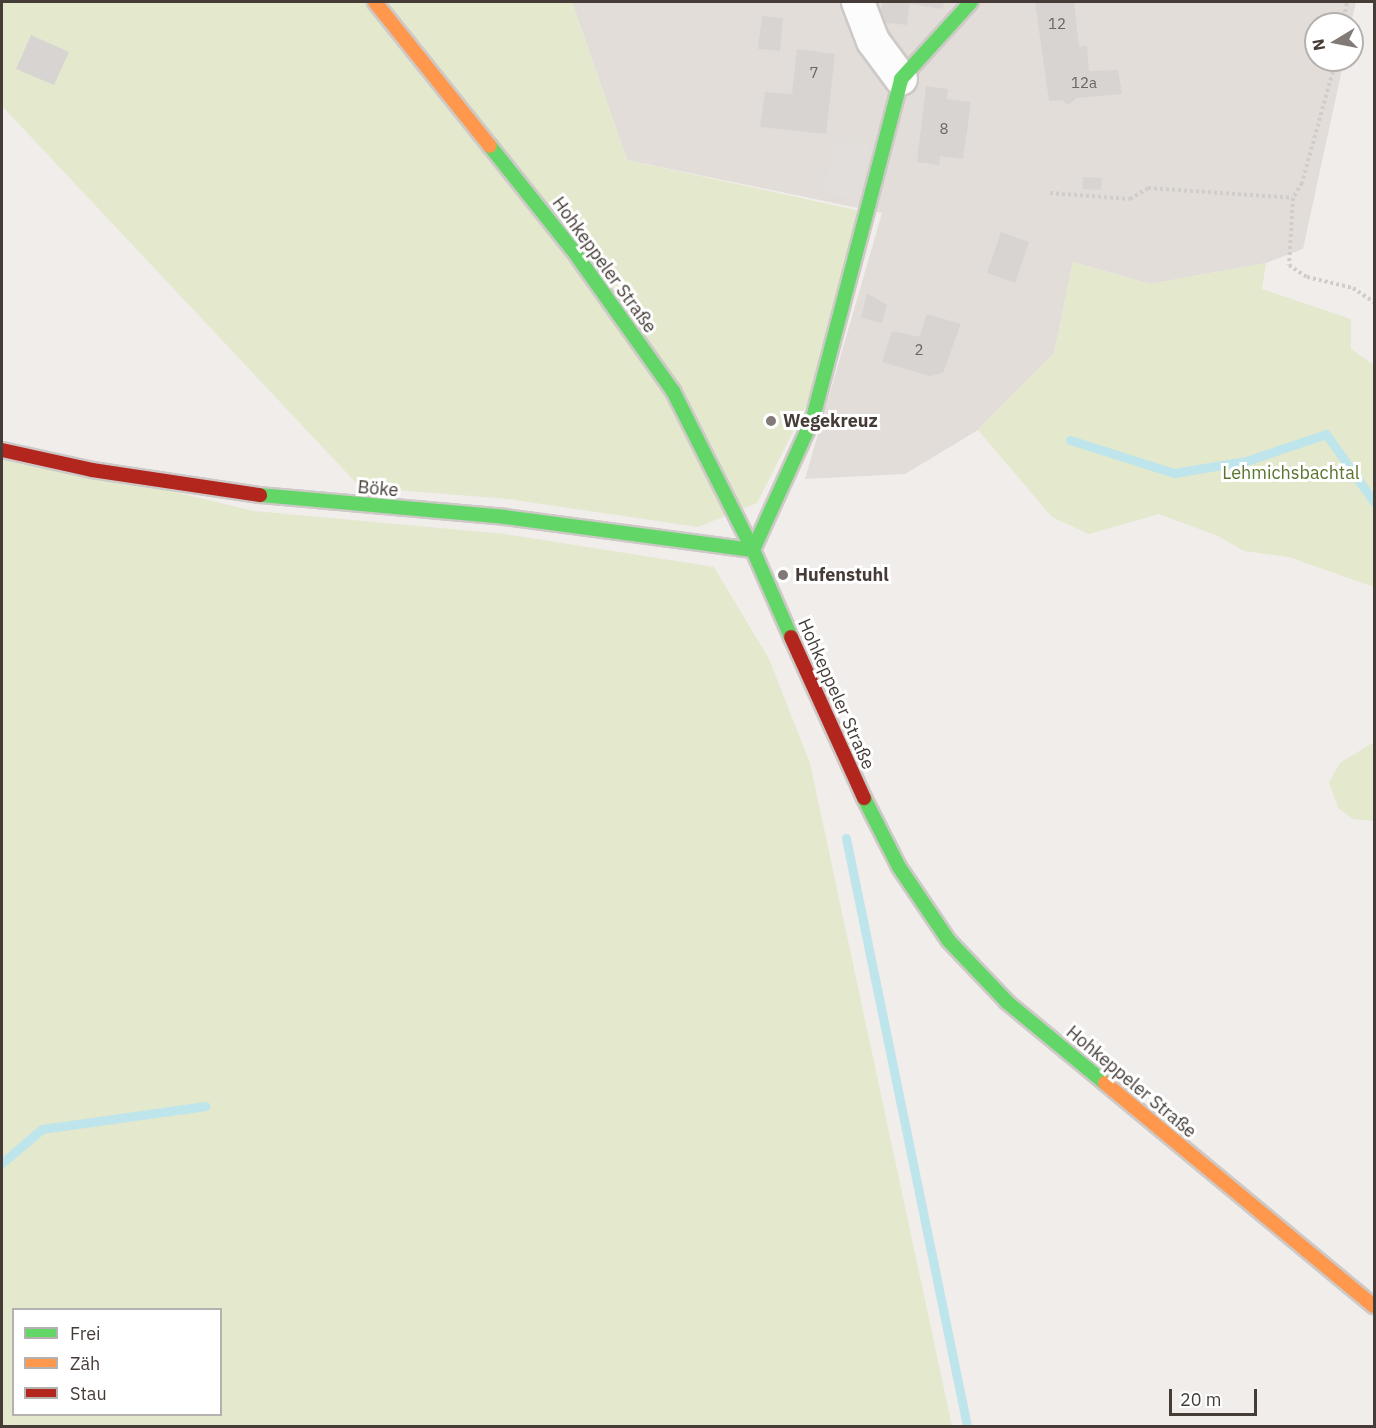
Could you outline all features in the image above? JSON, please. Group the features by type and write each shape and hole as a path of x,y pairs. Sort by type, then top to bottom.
{"street":[{"name":"Hohkeppeler Straße","path":"375,2 572,249 673,391 753,550 852,776 899,867 949,941 1007,1002 1374,1306"},
{"path":"858,2 873,41 901,79"},
{"path":"753,550 813,418 901,79 971,2"},
{"name":"Böke","path":"2,450 92,470 253,494 505,518 753,550"}],"path":[{"path":"1333,72 1302,183 1293,198 1289,265 1307,277 1353,288 1374,302"},
{"path":"1050,193 1130,198 1148,188 1293,198"}],"shaded area":[{"path":"572,2 1356,2 1354,12 1304,12 1304,72 1341,72 1303,249 1266,263 1150,284 1073,262 1054,353 978,430 905,474 805,479 882,213 627,160"},
{"path":"834,141 870,143 858,200 824,193"}],"green space":[{"path":"2,2 572,2 627,160 860,211 812,394 757,503 698,527 508,499 360,487 2,106"},
{"name":"Lehmichsbachtal","path":"1073,262 1150,284 1266,263 1262,289 1351,319 1351,349 1374,365 1374,587 1289,557 1244,551 1218,536 1159,514 1089,534 1052,517 978,430 1054,353"},
{"path":"2,450 253,511 505,534 714,567 769,659 810,763 952,1426 2,1426"},
{"path":"1374,742 1374,821 1353,819 1338,808 1329,782 1340,763"}],"building":[{"path":"882,2 944,2 943,9 909,4 907,25 880,22"},
{"path":"1035,2 1074,2 1079,47 1087,46 1089,71 1118,70 1122,94 1077,98 1068,105 1062,100 1049,101"},
{"path":"762,16 783,18 780,51 758,49"},
{"path":"31,35 69,52 54,85 16,69"},
{"path":"797,49 835,54 826,134 760,127 765,92 792,94"},
{"path":"926,86 948,89 947,99 971,102 963,159 940,156 939,165 917,162"},
{"path":"1083,177 1102,178 1101,190 1082,189"},
{"path":"1001,232 1029,242 1015,283 987,273"},
{"path":"867,293 887,305 882,323 861,318"},
{"path":"927,314 961,324 943,373 930,376 882,362 892,331 919,337"}],"waterway":[{"path":"1070,440 1174,473 1246,461 1326,434 1374,502"},
{"path":"846,838 967,1426"},
{"path":"2,1163 42,1129 205,1106"}],"traffic: fast":[{"path":"753,550 813,418 901,79 971,2"},
{"path":"490,146 572,249 673,391 753,550 791,637"},
{"path":"260,495 505,517 753,550"},
{"path":"864,798 899,867 949,941 1007,1002 1105,1083"}],"traffic: slow":[{"path":"375,2 490,146"},
{"path":"1105,1083 1374,1306"}],"traffic: jam":[{"path":"2,450 92,470 260,495"},
{"path":"791,637 864,798"}],"place":[{"name":"Wegekreuz","path":"771,421"},
{"name":"Hufenstuhl","path":"783,575"}]}
